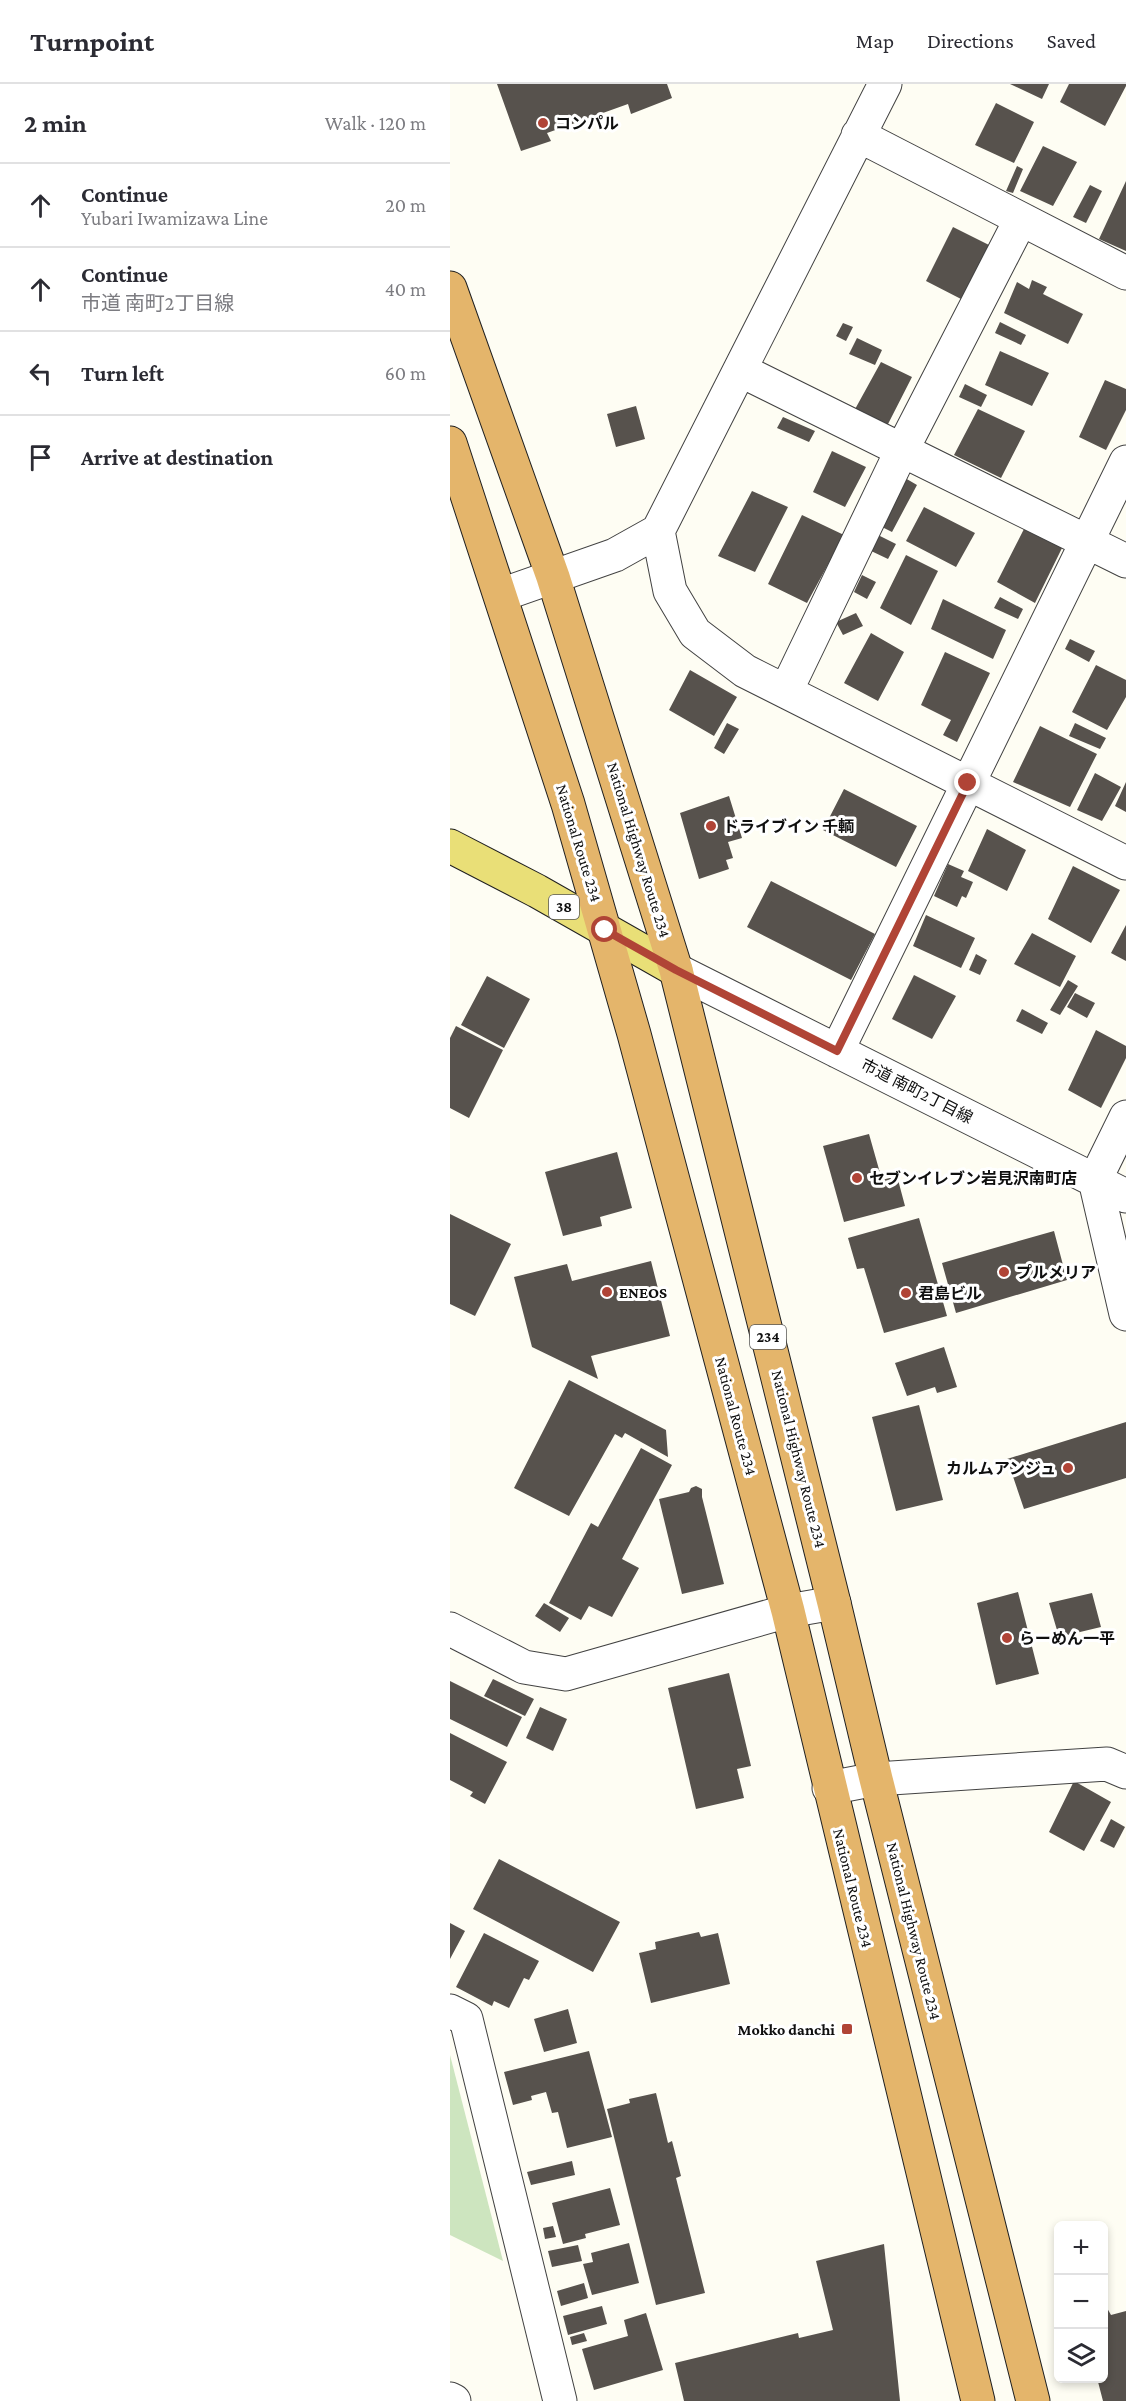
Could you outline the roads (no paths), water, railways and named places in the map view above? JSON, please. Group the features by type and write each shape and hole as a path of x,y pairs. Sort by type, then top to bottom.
{"highway":[{"name":"National Highway Route 234","path":"450,288 553,578 676,970 1033,2401"},
{"name":"National Route 234","path":"450,443 568,804 605,930 788,1611 978,2401"}],"main road":[{"name":"38","path":"450,846 537,891 676,970"}],"street":[{"path":"501,595 615,555 658,531 885,84"},
{"path":"858,135 1126,273"},
{"path":"786,691 902,450 1021,219"},
{"path":"740,370 1126,561"},
{"path":"837,1051 1126,462"},
{"path":"658,531 670,591 695,633 745,671 1126,863"},
{"name":"市道 南町2丁目線","path":"676,970 1126,1196"},
{"path":"1126,1117 1095,1180 1126,1314"},
{"path":"450,1629 524,1667 566,1674 788,1611 834,1604"},
{"path":"829,1788 876,1779 1107,1764 1126,1773"},
{"path":"450,2011 466,2019 560,2401"},
{"path":"450,2399 454,2401"}],"place":[{"name":"コンパル","path":"543,123"},
{"name":"ドライブイン 千輌","path":"711,826"},
{"name":"セブンイレブン岩見沢南町店","path":"857,1178"},
{"name":"プルメリア","path":"1004,1272"},
{"name":"ENEOS","path":"607,1292"},
{"name":"君島ビル","path":"906,1293"},
{"name":"カルムアンジュ","path":"1068,1468"},
{"name":"らーめん一平","path":"1007,1638"},
{"name":"Mokko danchi","path":"847,2029"}]}
